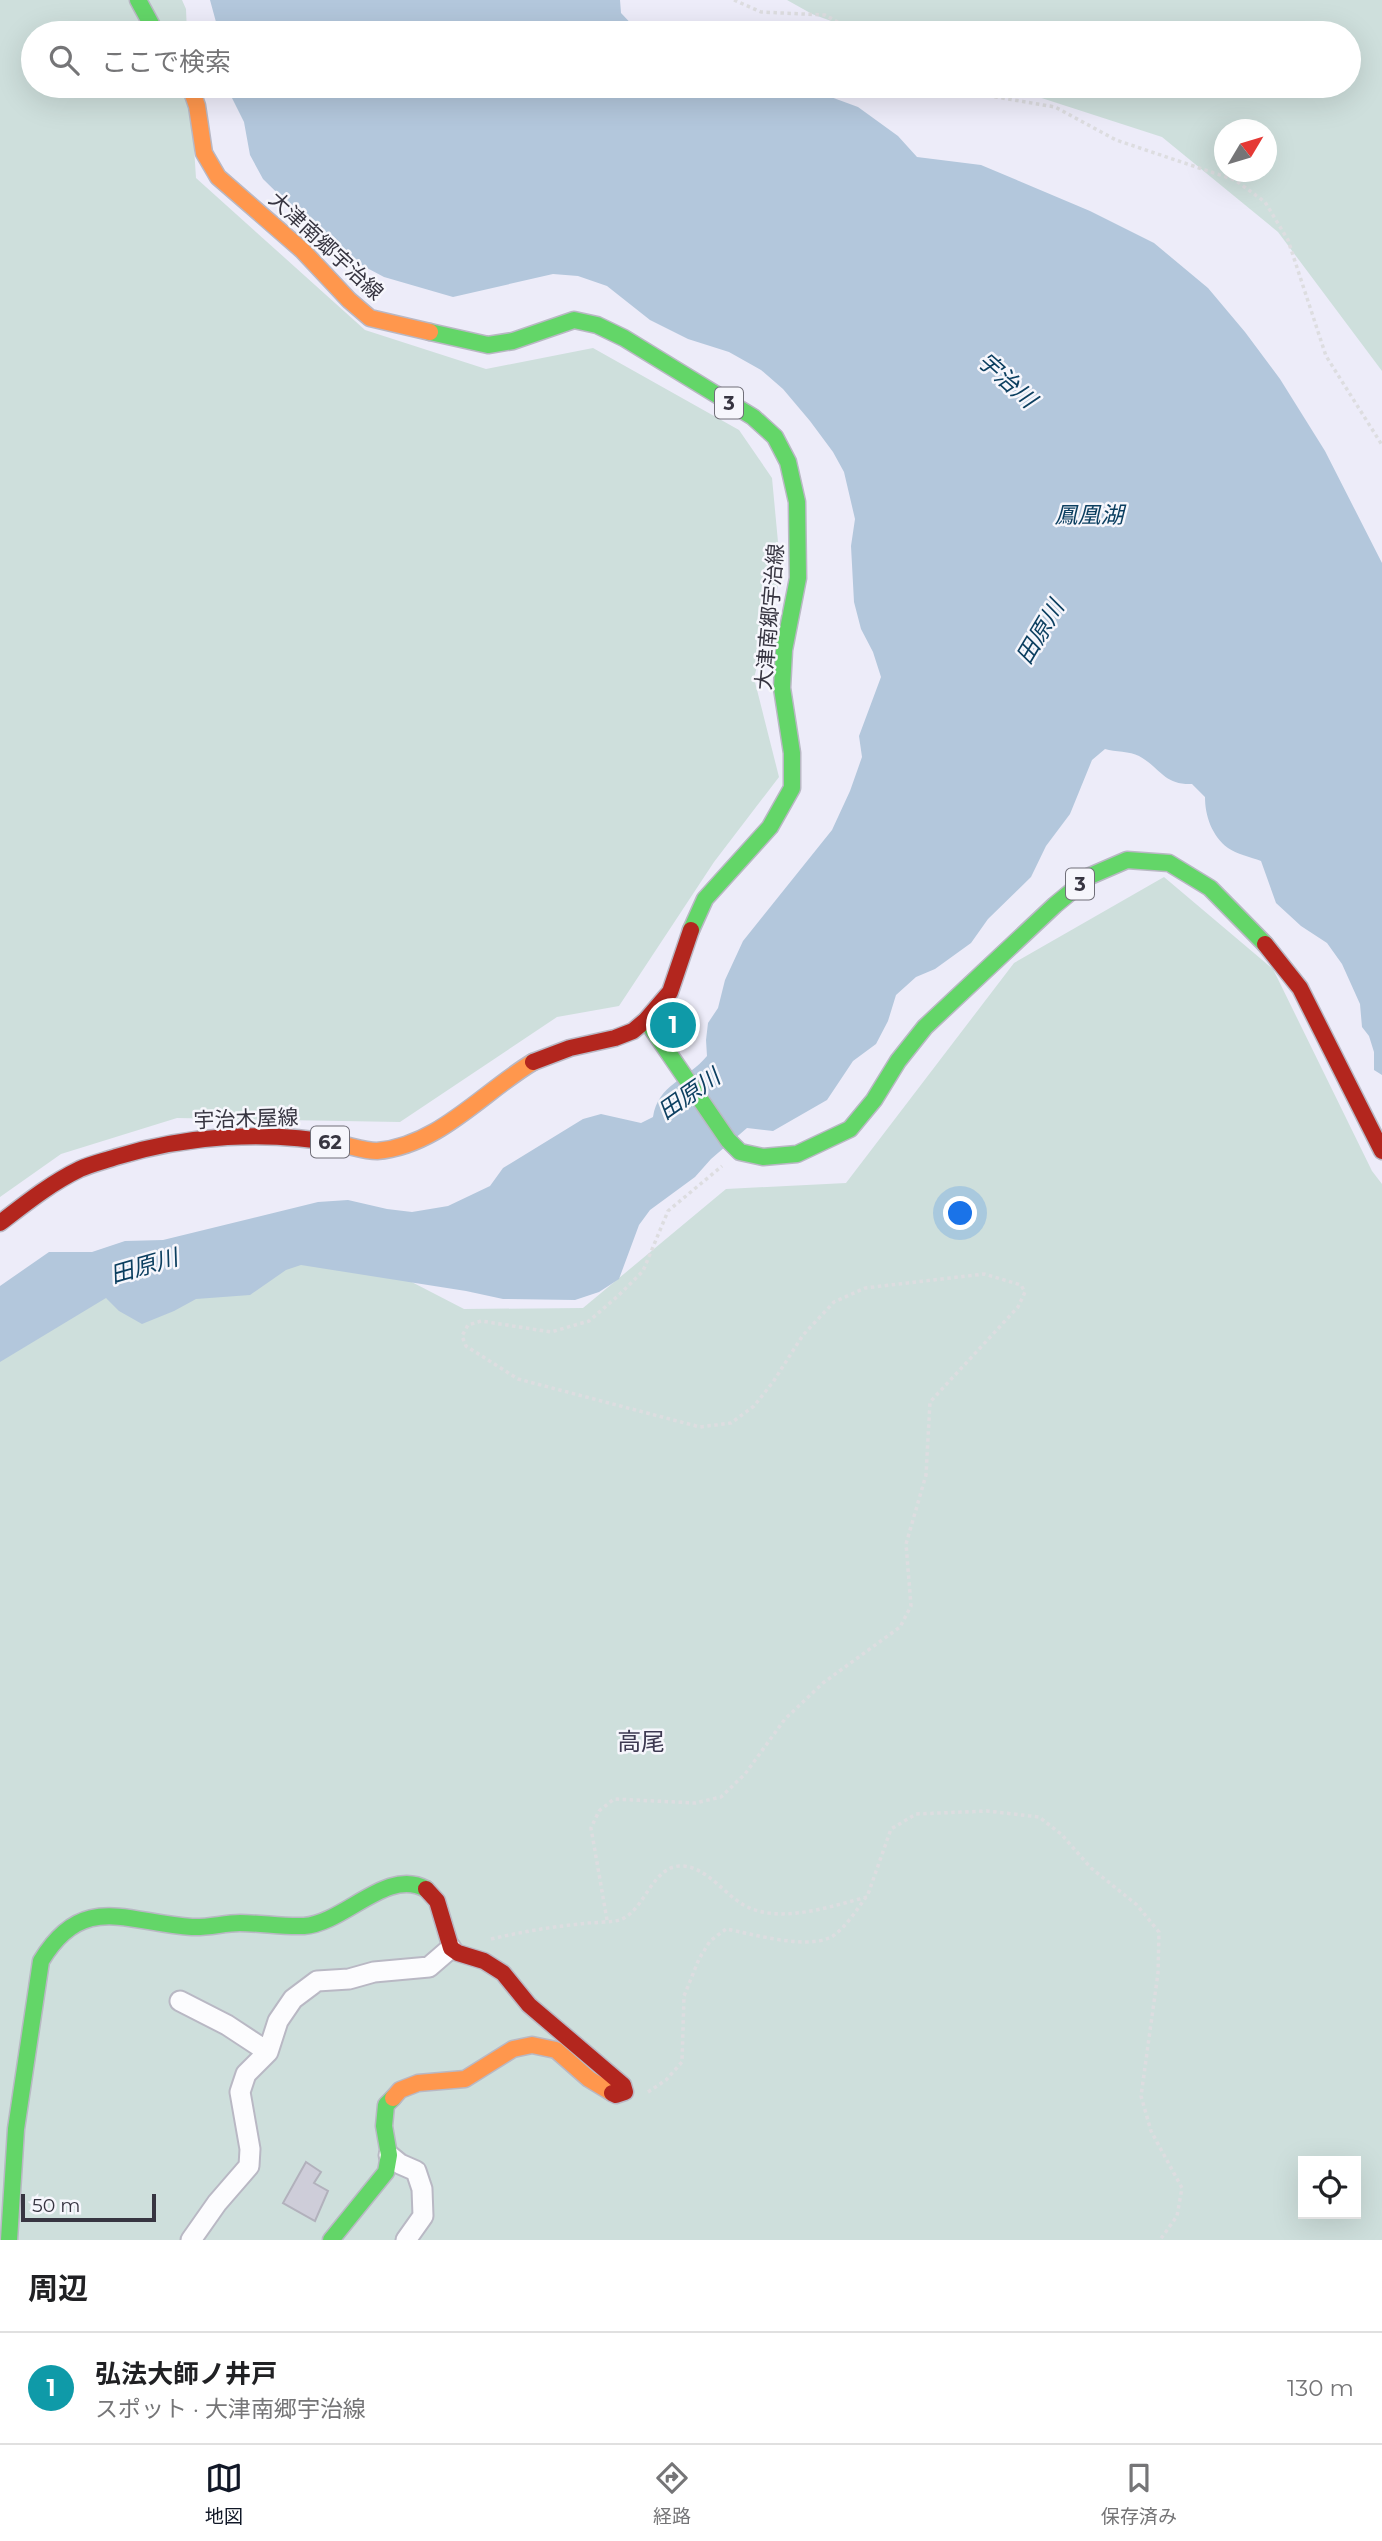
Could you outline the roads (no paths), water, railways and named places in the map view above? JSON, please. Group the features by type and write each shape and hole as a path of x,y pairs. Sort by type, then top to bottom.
{"main road":[{"path":"138,0 149,21"},
{"name":"大津南郷宇治線","path":"194,98 204,153 218,177 302,250 349,300 370,318 488,345 513,341 574,320 597,325 624,338 753,417 775,437 788,461 797,502 798,578 784,650 782,688 792,753 792,788 770,827 705,899 691,930 670,992 646,1020"},
{"name":"3","path":"646,1020 727,1140 738,1150 763,1157 797,1154 850,1129 874,1100 898,1061 925,1027 1081,883 1090,876 1127,860 1168,863 1210,888 1265,944 1300,988 1382,1151"},
{"name":"宇治木屋線","path":"0,1223 37,1194 82,1168 155,1145 230,1137 308,1138 375,1151 410,1144 440,1128 531,1063 570,1048 615,1038 633,1031 646,1020"},
{"path":"9,2240 16,2129 41,1961 48,1944 63,1929 83,1919 103,1915 149,1919 192,1927 232,1923 306,1926 335,1918 398,1883 410,1882 432,1893 441,1905 451,1948 484,1961 503,1973 530,2005 623,2085 625,2092 616,2095 604,2090 556,2050 532,2045 513,2049 465,2079 418,2083 400,2090 386,2105 386,2172 331,2240"}],"street":[{"path":"191,2240 217,2203 249,2166 250,2150 240,2092 246,2074 268,2052 278,2021 293,1999 317,1981 429,1967 451,1948"},
{"path":"180,2001 227,2025 268,2052"},
{"path":"388,2155 415,2171 422,2189 423,2216 405,2240"}],"water":[{"path":"210,0 620,0 621,13 629,21 216,21"},
{"name":"鳳凰湖","path":"232,98 834,98 858,107 898,136 917,157 981,165 1090,211 1154,243 1208,288 1280,379 1325,451 1382,563 1382,1075 1374,1070 1374,1052 1369,1036 1362,1027 1360,1004 1342,964 1327,943 1301,926 1276,903 1261,861 1235,852 1222,843 1210,825 1205,797 1192,784 1168,779 1135,754 1105,749 1092,760 1070,814 1046,846 1031,877 988,919 971,943 935,969 916,977 896,995 888,1021 876,1044 853,1061 827,1100 773,1131 747,1128 711,1159 695,1177 650,1210 639,1225 619,1279 599,1292 575,1300 503,1299 301,1265 286,1270 250,1295 196,1299 142,1324 119,1311 106,1298 0,1362 0,1286 49,1252 92,1252 125,1241 163,1240 318,1202 348,1200 412,1212 448,1206 490,1186 503,1168 583,1119 601,1114 641,1123 653,1117 656,1106 667,1090 707,1056 708,1023 718,1008 725,980 743,941 832,830 862,757 859,736 881,677 873,652 861,629 854,602 851,546 855,519 844,472 833,452 783,389 761,370 729,352 688,339 650,320 607,286 578,276 553,274 453,297 384,277 350,259 318,233 263,179 250,155 244,122"}],"place":[{"name":"弘法大師ノ井戸","path":"673,1025"}],"district":[{"name":"高尾","path":"641,1742"}],"water label":[{"name":"宇治川","path":"1007,380"},
{"name":"田原川","path":"1040,632"},
{"name":"田原川","path":"689,1094"},
{"name":"田原川","path":"144,1266"}]}
